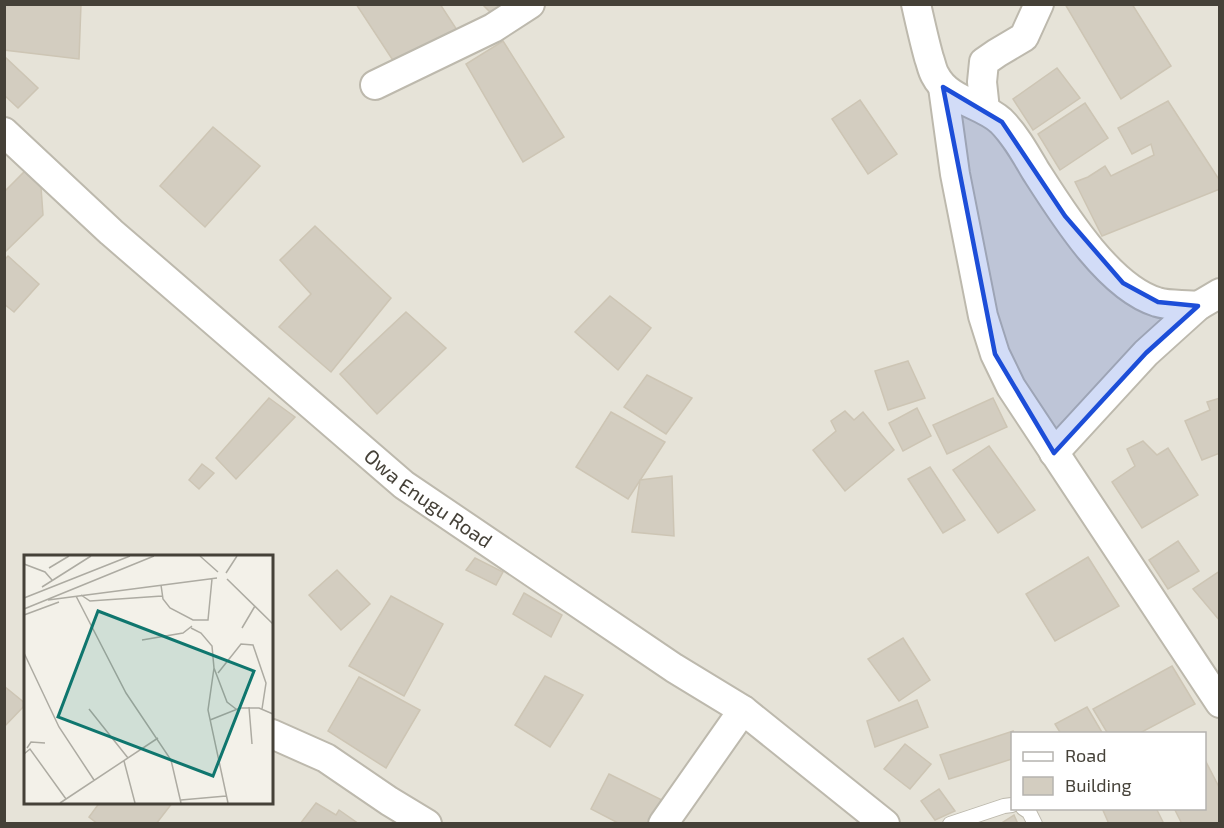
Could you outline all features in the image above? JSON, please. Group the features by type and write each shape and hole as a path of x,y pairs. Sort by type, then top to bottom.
{"street":[{"path":"375,85 493,28 530,4"},
{"path":"916,4 934,75 943,87 960,99 978,106 1002,122 1020,145 1065,216 1096,255 1123,283 1158,302 1209,299"},
{"path":"985,110 982,82 984,62 1024,37 1039,4"},
{"path":"943,87 955,174 983,316 995,354 1011,387 1220,703"},
{"name":"Owa Enugu Road","path":"4,132 111,232 404,485 674,668 743,710 885,824"},
{"path":"1054,453 1146,353 1209,299"},
{"path":"663,824 743,710"},
{"path":"273,734 326,758 427,824"}],"lane":[{"path":"950,824 1011,805"},
{"path":"1026,810 1035,824"}],"highlighted area":[{"path":"943,87 1002,122 1065,216 1123,283 1158,302 1198,306 1146,353 1054,453 995,354"}],"shaded area":[{"path":"5,5 1219,5 1219,823 5,824"}],"building":[{"path":"5,4 81,4 79,59 4,50"},
{"path":"356,4 440,4 457,30 396,65"},
{"path":"482,4 511,4 495,17"},
{"path":"1065,4 1132,4 1171,66 1121,99"},
{"path":"503,41 564,137 523,162 466,64"},
{"path":"4,56 38,88 18,108 4,95"},
{"path":"1057,68 1080,98 1033,130 1013,99"},
{"path":"860,100 897,154 868,174 832,119"},
{"path":"1168,101 1220,181 1220,189 1102,236 1075,182 1105,166 1111,176 1154,155 1151,144 1132,154 1118,128"},
{"path":"1085,103 1108,138 1060,170 1038,134"},
{"path":"213,127 260,166 205,227 160,186"},
{"path":"27,169 41,187 43,215 4,253 4,192"},
{"path":"315,226 391,298 331,372 279,327 311,294 280,260"},
{"path":"8,256 39,284 14,312 4,304 4,260"},
{"path":"610,296 651,328 618,370 575,332"},
{"path":"406,312 446,348 377,414 340,374"},
{"path":"908,361 925,398 888,410 875,371"},
{"path":"647,375 692,398 666,434 624,407"},
{"path":"269,398 295,417 236,479 216,458"},
{"path":"993,398 1007,427 947,454 933,425"},
{"path":"1220,398 1220,453 1202,460 1185,421 1210,410 1207,402"},
{"path":"917,408 931,436 903,451 889,423"},
{"path":"845,411 854,420 863,412 894,450 845,491 813,450 836,431 831,421"},
{"path":"611,412 665,442 628,499 576,467"},
{"path":"1143,441 1157,455 1168,448 1198,495 1142,528 1112,482 1135,466 1127,449"},
{"path":"989,446 1035,510 998,533 953,470"},
{"path":"202,464 214,473 199,489 189,480"},
{"path":"930,467 965,520 943,533 908,479"},
{"path":"672,476 674,536 632,532 640,480"},
{"path":"1178,541 1199,571 1168,589 1149,560"},
{"path":"1088,557 1119,606 1055,641 1026,594"},
{"path":"475,558 503,572 496,585 466,570"},
{"path":"337,570 370,604 341,630 309,595"},
{"path":"1220,571 1220,621 1193,589"},
{"path":"524,593 562,615 551,637 513,614"},
{"path":"391,596 443,624 404,696 349,666"},
{"path":"903,638 930,680 899,701 868,659"},
{"path":"1172,666 1195,704 1142,732 1107,732 1093,709"},
{"path":"545,676 583,695 550,747 515,725"},
{"path":"359,677 420,710 386,768 328,731"},
{"path":"4,686 24,702 24,706 4,727"},
{"path":"917,700 928,727 875,747 867,721"},
{"path":"1087,707 1102,732 1060,732 1055,724"},
{"path":"1013,731 1011,732 1011,759 949,779 940,755"},
{"path":"905,744 931,764 910,789 884,769"},
{"path":"1206,762 1220,789 1220,824 1182,824 1175,810 1206,810"},
{"path":"609,774 664,801 650,824 620,824 591,809"},
{"path":"939,789 955,811 935,820 921,801"},
{"path":"316,803 336,815 339,810 359,824 300,824"},
{"path":"99,804 171,804 156,824 98,824 89,817"},
{"path":"1103,810 1157,810 1164,824 1109,824"},
{"path":"1014,815 1018,824 1000,824"}]}
